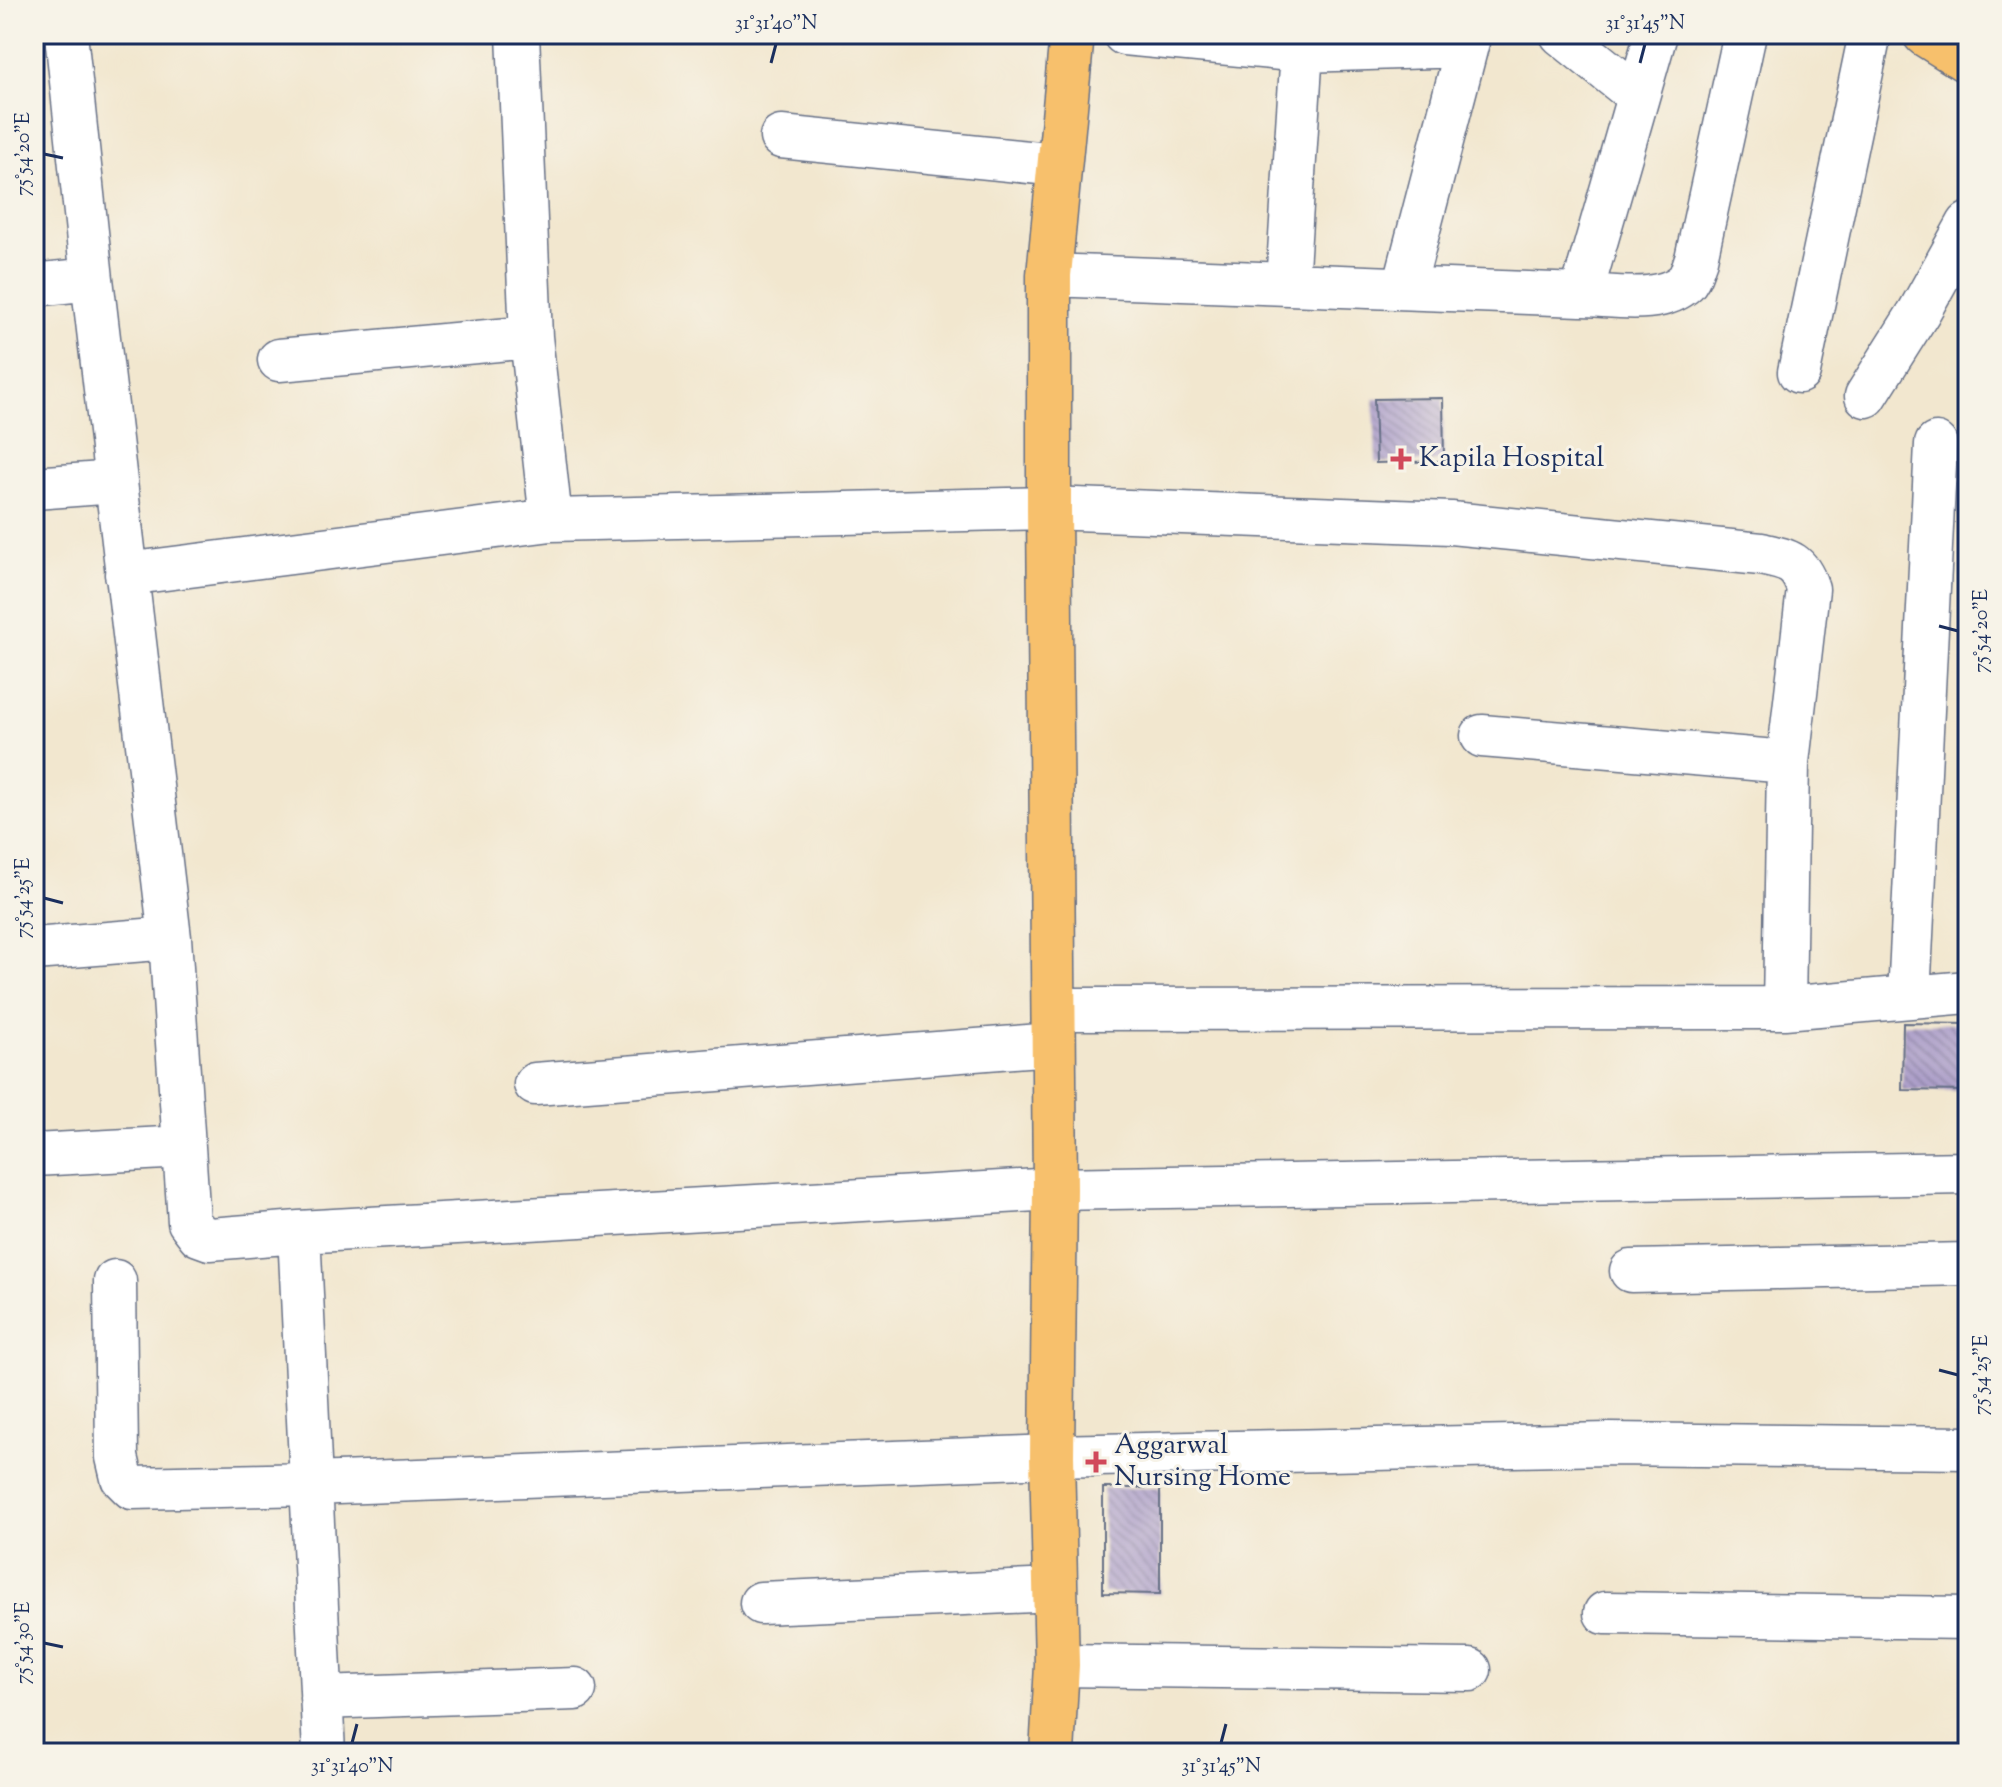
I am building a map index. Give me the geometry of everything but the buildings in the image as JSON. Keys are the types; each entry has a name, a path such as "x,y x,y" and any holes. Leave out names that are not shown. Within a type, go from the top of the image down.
{"main road":[{"path":"1052,1753 1057,1665 1052,1456 1055,1189 1049,275 1072,34"},
{"path":"1925,34 1966,56"}],"street":[{"path":"66,34 170,938 189,1222 199,1235 210,1239 1055,1189 1968,1173"},
{"path":"518,34 531,337 551,520"},
{"path":"1124,34 1302,42 1468,40 1404,287"},
{"path":"1561,34 1637,95"},
{"path":"1581,295 1656,34"},
{"path":"1049,275 1581,295 1652,296 1670,291 1687,281 1696,259 1745,34"},
{"path":"1799,372 1870,34"},
{"path":"1287,284 1302,42"},
{"path":"781,137 1059,165"},
{"path":"1866,396 1919,312 1967,227"},
{"path":"34,285 92,279"},
{"path":"279,360 531,337"},
{"path":"1909,997 1936,444"},
{"path":"34,488 116,482"},
{"path":"126,574 551,520 1049,508 1451,523 1761,554 1787,560 1803,571 1808,589 1788,762 1784,1008"},
{"path":"1482,736 1788,762"},
{"path":"34,949 170,938"},
{"path":"535,1084 1053,1027 1784,1008 1968,992"},
{"path":"34,1155 184,1147"},
{"path":"299,1232 324,1753"},
{"path":"1631,1271 1968,1264"},
{"path":"115,1281 117,1457 122,1478 132,1488 1052,1456 1609,1444 1968,1448"},
{"path":"761,1603 1055,1590"},
{"path":"1605,1613 1968,1618"},
{"path":"1057,1665 1470,1670"},
{"path":"321,1698 575,1689"}],"place":[{"name":"Kapila Hospital","path":"1401,459"},
{"name":"Aggarwal Nursing Home","path":"1096,1462"}]}
